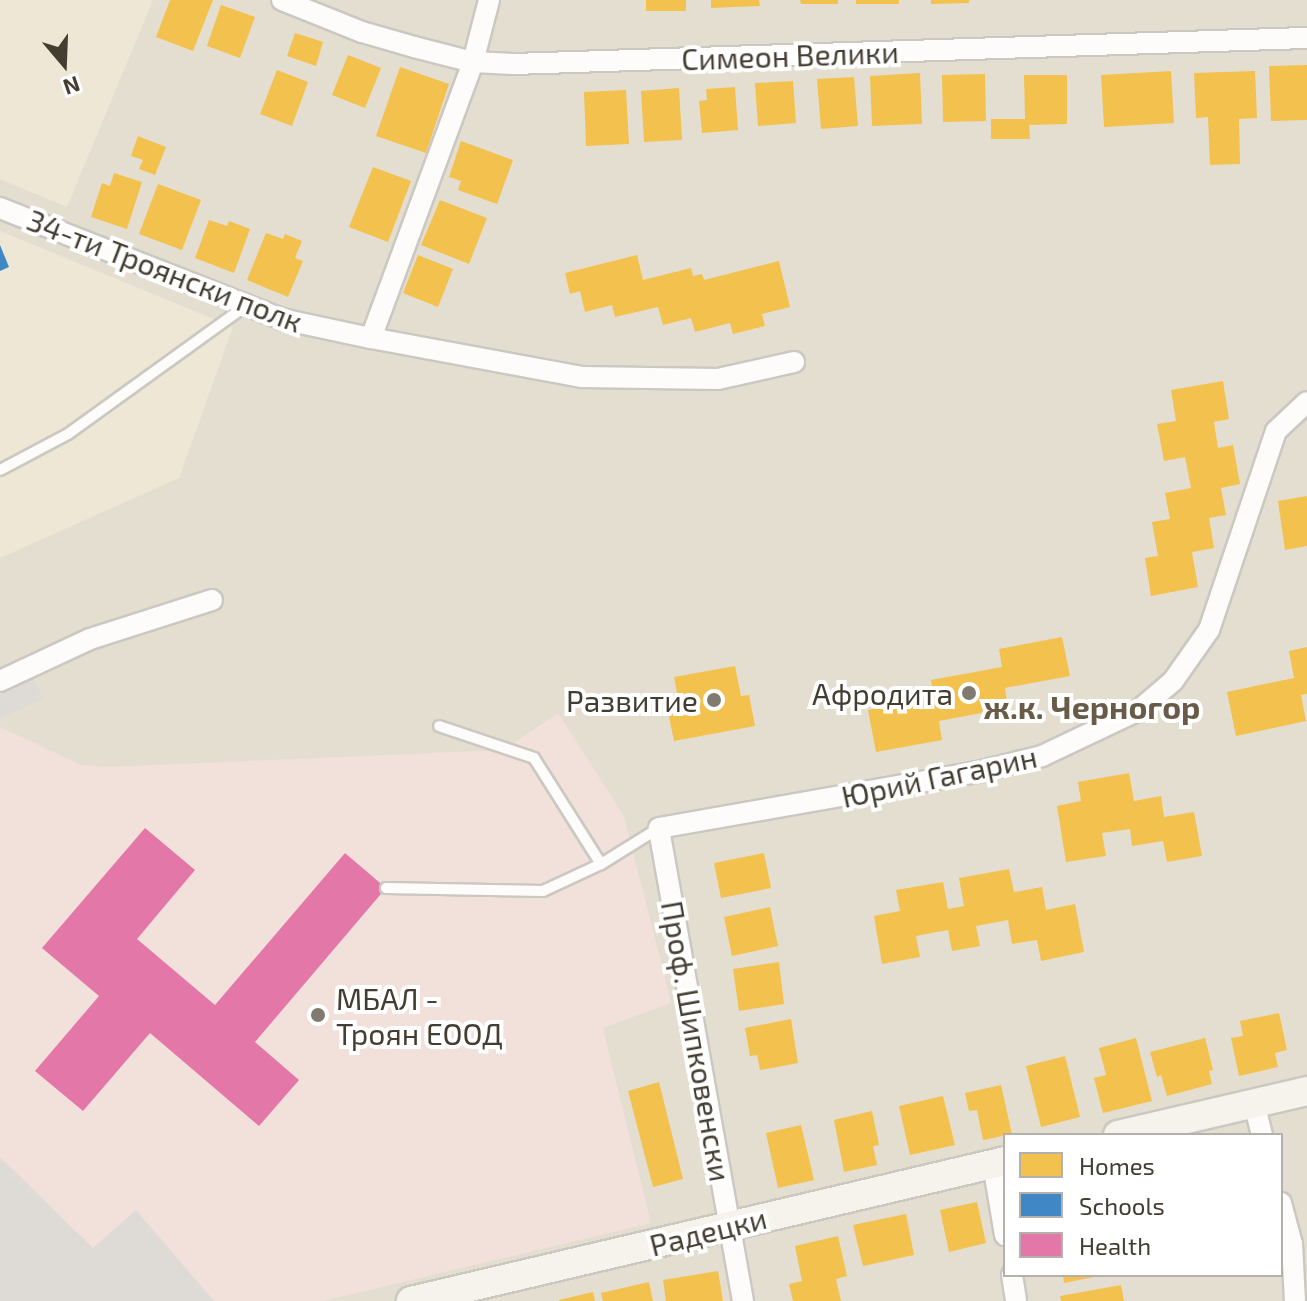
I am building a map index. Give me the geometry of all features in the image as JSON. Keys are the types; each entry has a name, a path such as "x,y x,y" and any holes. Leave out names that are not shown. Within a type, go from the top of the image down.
{"street":[{"name":"Симеон Велики","path":"282,0 362,32 473,62 513,64 1307,38"},
{"path":"371,338 473,62 489,0"},
{"name":"34-ти Троянски полк","path":"0,208 282,319 371,338 582,377 718,379 794,362"},
{"name":"Юрий Гагарин","path":"659,828 982,771 1042,756 1139,710 1173,681 1209,630 1276,431 1307,402"},
{"path":"0,681 90,639 212,600"},
{"name":"Проф. Шипковенски","path":"659,828 743,1301"},
{"path":"1126,1133 1307,1091"},
{"path":"1254,1103 1262,1133"},
{"path":"999,1163 1003,1211"},
{"name":"Радецки","path":"411,1301 999,1163"},
{"path":"1283,1210 1292,1244 1295,1301"},
{"path":"1012,1277 1016,1301"}],"lane":[{"path":"0,470 68,434 247,305"},
{"path":"439,726 534,758 601,864"},
{"path":"386,888 543,891 601,864 659,828"}],"shaded area":[{"path":"0,0 1307,0 1307,1301 0,1301"},
{"path":"0,0 153,0 67,207 0,179"},
{"path":"0,231 233,327 179,478 0,558"},
{"path":"33,679 43,698 0,719 0,695"},
{"name":"МБАЛ - Троян ЕООД","path":"558,713 624,816 671,1003 603,1028 651,1223 323,1301 0,1301 0,727 81,765 108,767 503,750"},
{"path":"0,1157 93,1248 136,1210 214,1301 0,1301"}],"building: Homes":[{"path":"170,0 213,0 193,51 156,37"},
{"path":"646,0 686,0 686,11 646,11"},
{"path":"711,0 759,0 760,6 711,8"},
{"path":"800,0 838,0 838,4 801,4"},
{"path":"856,0 899,0 899,4 856,4"},
{"path":"931,0 969,0 969,3 931,4"},
{"path":"221,5 255,17 240,58 207,46"},
{"path":"295,33 323,42 316,66 287,56"},
{"path":"348,55 381,68 365,108 332,95"},
{"path":"1307,65 1307,120 1271,121 1269,66"},
{"path":"400,67 449,84 426,153 376,136"},
{"path":"277,70 308,82 292,126 260,114"},
{"path":"1171,71 1174,123 1104,127 1101,75"},
{"path":"1255,71 1257,118 1239,119 1240,164 1210,165 1208,117 1196,118 1194,73"},
{"path":"920,73 922,124 872,126 870,76"},
{"path":"985,74 986,121 943,122 942,75"},
{"path":"1024,75 1067,75 1067,124 1029,125 1030,139 991,139 991,119 1025,119"},
{"path":"854,77 858,126 821,129 817,79"},
{"path":"793,81 796,123 758,126 755,83"},
{"path":"735,87 738,130 702,133 699,101 707,100 706,89"},
{"path":"679,88 682,140 644,142 641,91"},
{"path":"626,90 629,144 586,146 584,92"},
{"path":"138,136 166,147 155,175 139,169 143,160 131,156"},
{"path":"461,141 513,160 497,204 458,190 461,181 449,177"},
{"path":"373,167 411,181 388,242 349,227"},
{"path":"114,173 142,182 127,229 91,217 102,183 110,186"},
{"path":"158,184 201,200 182,250 139,234"},
{"path":"440,200 487,218 469,264 421,245"},
{"path":"209,220 227,226 229,221 250,229 234,273 195,258"},
{"path":"266,233 283,239 285,234 302,241 295,258 303,261 288,297 247,280"},
{"path":"418,255 453,269 438,307 403,293"},
{"path":"637,255 643,280 691,268 693,276 702,274 704,280 779,261 790,307 762,314 765,326 733,334 730,323 695,332 691,318 663,325 658,307 615,317 612,305 585,312 580,291 570,294 565,273"},
{"path":"1223,381 1229,419 1214,422 1218,448 1233,445 1240,484 1221,488 1226,515 1209,518 1214,548 1192,552 1198,587 1151,596 1145,558 1158,556 1152,522 1170,519 1165,493 1191,488 1185,457 1164,461 1157,424 1176,421 1171,390"},
{"path":"1307,496 1307,546 1285,550 1278,501"},
{"name":"Афродита","path":"1062,637 1070,676 1005,688 1008,708 939,721 942,740 876,752 868,710 934,698 931,680 1002,667 999,649"},
{"path":"1307,647 1307,694 1301,695 1306,721 1236,736 1227,692 1294,678 1289,651"},
{"name":"Развитие","path":"735,666 741,696 749,695 755,726 674,741 667,707 679,704 674,677"},
{"path":"1129,773 1134,801 1161,796 1164,817 1194,812 1202,856 1167,862 1163,841 1132,846 1130,829 1102,833 1106,856 1066,862 1057,806 1081,801 1078,782"},
{"path":"764,853 771,888 721,898 714,863"},
{"path":"1009,869 1014,892 1042,887 1046,910 1075,904 1084,952 1041,961 1037,940 1012,944 1008,920 976,926 980,946 952,951 948,930 916,936 920,957 882,964 874,916 900,911 896,890 943,882 948,909 964,906 959,878"},
{"path":"770,907 778,946 732,956 724,917"},
{"path":"779,962 784,1004 739,1011 733,969"},
{"path":"1279,1013 1287,1050 1275,1053 1278,1067 1239,1076 1231,1038 1243,1036 1240,1021"},
{"path":"791,1019 798,1063 760,1070 757,1055 750,1056 745,1028"},
{"path":"1136,1038 1152,1101 1103,1113 1094,1078 1106,1075 1099,1048"},
{"path":"1205,1038 1213,1070 1209,1071 1212,1084 1167,1096 1161,1075 1157,1077 1150,1052"},
{"path":"1065,1056 1080,1117 1041,1127 1026,1066"},
{"path":"659,1082 683,1179 653,1187 628,1091"},
{"path":"1001,1085 1012,1133 983,1140 977,1110 969,1111 965,1093"},
{"path":"943,1096 955,1145 910,1155 899,1106"},
{"path":"872,1111 879,1145 873,1146 877,1165 844,1172 834,1120"},
{"path":"801,1125 814,1180 778,1188 766,1133"},
{"path":"977,1202 986,1243 949,1252 940,1210"},
{"path":"906,1214 914,1255 863,1266 853,1225"},
{"path":"838,1236 847,1276 836,1279 841,1301 793,1301 789,1284 802,1281 795,1246"},
{"path":"718,1271 723,1301 666,1301 663,1280"},
{"path":"1063,1277 1094,1277 1064,1283"},
{"path":"649,1282 653,1301 603,1301 601,1293"},
{"path":"1121,1285 1124,1301 1061,1301 1060,1296"},
{"path":"593,1292 595,1301 559,1301 559,1300"}],"building: Schools":[{"path":"0,245 9,267 0,271"}],"building: Health":[{"path":"145,828 195,870 137,939 215,1005 345,853 386,888 255,1042 299,1080 259,1126 150,1033 83,1111 35,1071 99,996 42,948"}],"place":[{"name":"Афродита","path":"969,693"},
{"name":"Развитие","path":"714,700"},
{"name":"МБАЛ - Троян ЕООД","path":"318,1015"}],"district":[{"name":"ж.к. Черногор","path":"1092,706"}]}
